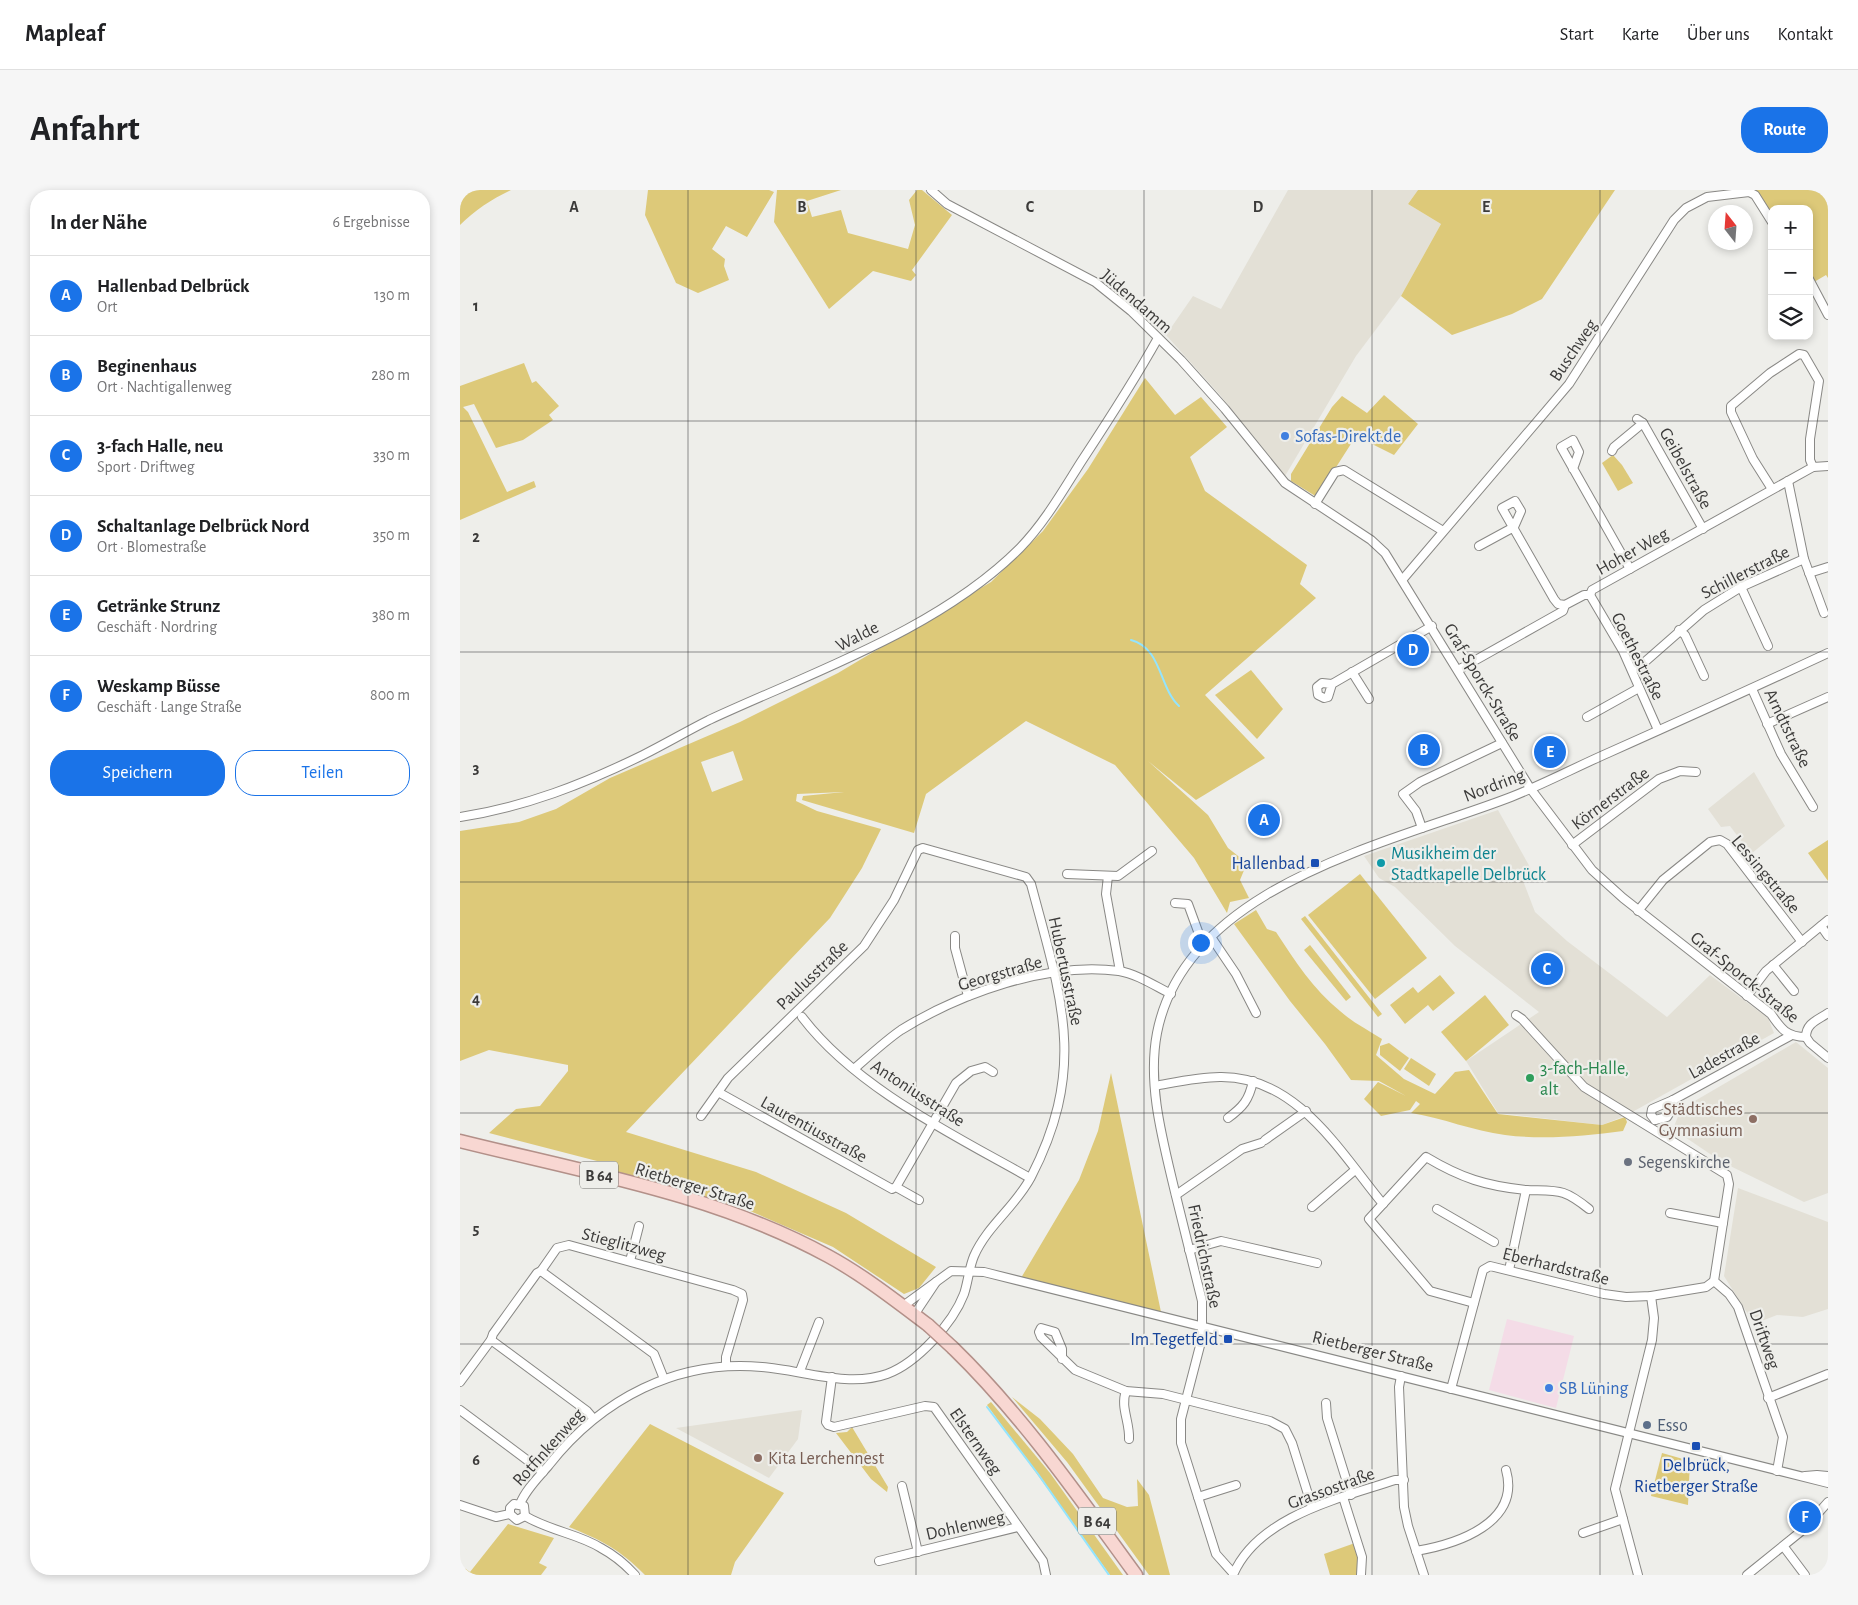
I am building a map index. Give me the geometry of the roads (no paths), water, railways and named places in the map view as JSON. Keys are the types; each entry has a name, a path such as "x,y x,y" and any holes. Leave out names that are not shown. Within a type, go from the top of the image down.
{"main road":[{"name":"Rietberger Straße","path":"460,1141 679,1195 736,1215 828,1256 928,1325 976,1371 1030,1433 1136,1575"}],"street":[{"name":"Jüdendamm","path":"930,190 947,204 1095,282 1131,311 1226,409 1285,483"},
{"name":"Buschweg","path":"1403,579 1569,384 1663,235 1686,208 1707,197 1749,192 1755,195 1768,216"},
{"path":"1813,287 1828,315"},
{"name":"Walde","path":"460,816 515,806 548,796 604,773 708,721 841,661 958,598 999,567 1040,526 1135,380 1158,338"},
{"path":"1772,490 1753,459 1731,412 1731,406 1770,372 1799,354 1804,355 1819,381 1810,440 1810,460 1813,467"},
{"name":"Geibelstraße","path":"1612,451 1640,421 1703,529"},
{"name":"Hoher Weg","path":"1458,670 1563,611 1564,605 1584,595 1590,595 1592,590 1813,467 1828,466"},
{"path":"1573,469 1630,570"},
{"path":"1315,504 1335,472 1344,470 1443,531"},
{"path":"1788,481 1804,559 1824,613"},
{"name":"Graf-Sporck-Straße","path":"1285,483 1371,540 1385,553 1403,579 1530,788 1592,870 1638,911 1771,1014 1783,1031 1790,1036 1806,1037 1828,1058"},
{"path":"1479,546 1514,527 1554,599 1558,604 1564,605"},
{"name":"Schillerstraße","path":"1632,669 1639,667 1704,610 1741,587 1804,559"},
{"path":"1809,573 1828,567"},
{"path":"1741,587 1768,646"},
{"name":"Goethestraße","path":"1590,595 1632,669 1638,688 1658,730"},
{"path":"1332,684 1432,626"},
{"path":"1679,630 1685,635 1704,676"},
{"name":"Nordring","path":"1212,937 1229,920 1314,870 1530,788 1828,653"},
{"path":"1352,672 1369,699"},
{"path":"1587,717 1638,688"},
{"name":"Arndtstraße","path":"1752,689 1781,754 1813,807"},
{"path":"1767,724 1828,697"},
{"path":"1422,828 1416,811 1403,794 1420,782 1502,742"},
{"name":"Körnerstraße","path":"1572,845 1659,779 1680,771 1696,772"},
{"name":"Lessingstraße","path":"1638,911 1663,880 1710,842 1720,840 1727,844 1802,942"},
{"name":"Paulusstraße","path":"701,1116 728,1078 864,946 894,900 918,850 923,848 929,849"},
{"name":"Hubertusstraße","path":"929,849 1026,876 1031,884 1055,973 1062,1011 1066,1051 1062,1093 1051,1136 1017,1201 984,1239 970,1270"},
{"path":"1067,874 1118,876 1152,852"},
{"path":"1108,876 1106,894 1120,971"},
{"path":"1175,904 1188,904 1203,945 1212,937 1236,974 1256,1013"},
{"path":"1747,996 1766,971 1828,920"},
{"path":"1821,926 1828,936"},
{"path":"955,936 955,948 968,996"},
{"name":"Friedrichstraße","path":"1203,945 1182,972 1171,994 1157,1032 1155,1086 1161,1133 1202,1301 1203,1326 1181,1419 1181,1443 1216,1554 1233,1574"},
{"path":"1773,965 1794,991"},
{"name":"Georgstraße","path":"854,1069 899,1032 939,1008 1001,984 1055,973 1082,970 1120,971 1171,994"},
{"path":"793,1015 802,1017 804,1012 801,1006"},
{"path":"1806,1037 1806,1031 1811,1024 1828,1013"},
{"path":"1516,1015 1522,1019 1584,1087 1653,1124 1728,1175 1729,1184 1714,1281"},
{"name":"Antoniusstraße","path":"802,1017 867,1080 933,1123 1030,1178"},
{"name":"Ladestraße","path":"1673,1100 1672,1109 1667,1117 1653,1124 1652,1109 1673,1100 1790,1036"},
{"path":"896,1187 956,1083 971,1071 986,1067 993,1072"},
{"path":"1155,1086 1190,1079 1222,1077 1253,1082 1291,1099 1306,1111 1383,1204"},
{"path":"1228,1118 1243,1107 1250,1095 1253,1082"},
{"name":"Laurentiusstraße","path":"718,1092 892,1189 896,1187 919,1200"},
{"path":"1176,1195 1242,1149 1263,1141 1306,1111"},
{"path":"1474,1303 1430,1291 1369,1219 1426,1157 1469,1180 1498,1187 1563,1192 1570,1194 1589,1209"},
{"path":"1312,1207 1355,1170"},
{"path":"1509,1270 1526,1190"},
{"name":"Eberhardstraße","path":"1437,1209 1494,1242"},
{"path":"1670,1213 1723,1223"},
{"path":"630,1261 639,1226"},
{"path":"1189,1250 1221,1241 1317,1263"},
{"name":"Stieglitzweg","path":"541,1271 557,1248 562,1245 630,1261 742,1294 743,1300 726,1357 726,1366"},
{"name":"Eberhardstraße","path":"1451,1389 1483,1270 1490,1266 1604,1294 1626,1297 1651,1296 1706,1287 1714,1281"},
{"name":"Rietberger Straße","path":"903,1306 953,1270 970,1270 1203,1326 1828,1483"},
{"name":"Rotfinkenweg","path":"520,1504 543,1472 593,1418 630,1393 664,1380 696,1370 726,1366 761,1366 850,1379 874,1377 907,1364 952,1317 964,1292 970,1270"},
{"path":"460,1382 537,1273 541,1271 654,1354 664,1380"},
{"path":"914,1315 937,1280"},
{"name":"Driftweg","path":"1714,1281 1729,1294 1738,1307 1783,1437 1777,1471"},
{"path":"1638,1575 1615,1489 1652,1340 1654,1318 1651,1296"},
{"path":"800,1372 818,1322"},
{"path":"491,1340 587,1411 593,1418"},
{"path":"1062,1359 1075,1370 1126,1391 1163,1394 1270,1421 1285,1428 1292,1443 1312,1507"},
{"path":"1768,1398 1828,1374"},
{"name":"Elsternweg","path":"832,1376 826,1422 834,1427 925,1406 934,1407 1043,1561 1046,1575"},
{"path":"1401,1376 1399,1387 1406,1516 1424,1575"},
{"path":"1126,1391 1122,1401 1130,1429 1129,1439"},
{"path":"1326,1403 1327,1418 1362,1556 1360,1575"},
{"path":"460,1410 543,1472"},
{"path":"1416,1551 1475,1534 1501,1511 1509,1481 1506,1470"},
{"name":"Rietberger Straße","path":"1803,1477 1817,1474 1828,1476"},
{"name":"Grassostraße","path":"1233,1574 1264,1537 1281,1523 1312,1507 1404,1480"},
{"path":"1198,1497 1236,1485"},
{"name":"Dohlenweg","path":"902,1486 918,1552"},
{"path":"514,1504 524,1506 525,1516 516,1520 510,1514 510,1508 514,1504"},
{"path":"460,1505 496,1517 510,1514"},
{"path":"1747,1575 1784,1546 1827,1507"},
{"path":"525,1516 542,1527 600,1547 624,1564 635,1575"},
{"path":"1583,1533 1623,1520"},
{"name":"Dohlenweg","path":"879,1561 1018,1527"},
{"path":"1784,1546 1805,1575"}],"waterway":[{"path":"1131,640 1141,644 1149,651 1155,660 1167,689 1179,706"},
{"path":"987,1407 1038,1474 1109,1575"}],"place":[{"name":"Sofas-Direkt.de","path":"1285,436"},
{"name":"Schaltanlage Delbrück Nord","path":"1413,650"},
{"name":"Beginenhaus","path":"1424,750"},
{"name":"Getränke Strunz","path":"1550,752"},
{"name":"Hallenbad Delbrück","path":"1264,820"},
{"name":"Hallenbad","path":"1315,863"},
{"name":"Musikheim der Stadtkapelle Delbrück","path":"1381,863"},
{"name":"3-fach Halle, neu","path":"1547,969"},
{"name":"3-fach-Halle, alt","path":"1530,1078"},
{"name":"Städtisches Gymnasium","path":"1753,1119"},
{"name":"Segenskirche","path":"1628,1162"},
{"name":"Im Tegetfeld","path":"1228,1339"},
{"name":"SB Lüning","path":"1549,1388"},
{"name":"Esso","path":"1647,1425"},
{"name":"Delbrück, Rietberger Straße","path":"1696,1446"},
{"name":"Kita Lerchennest","path":"758,1458"},
{"name":"Weskamp Büsse","path":"1805,1517"}]}
